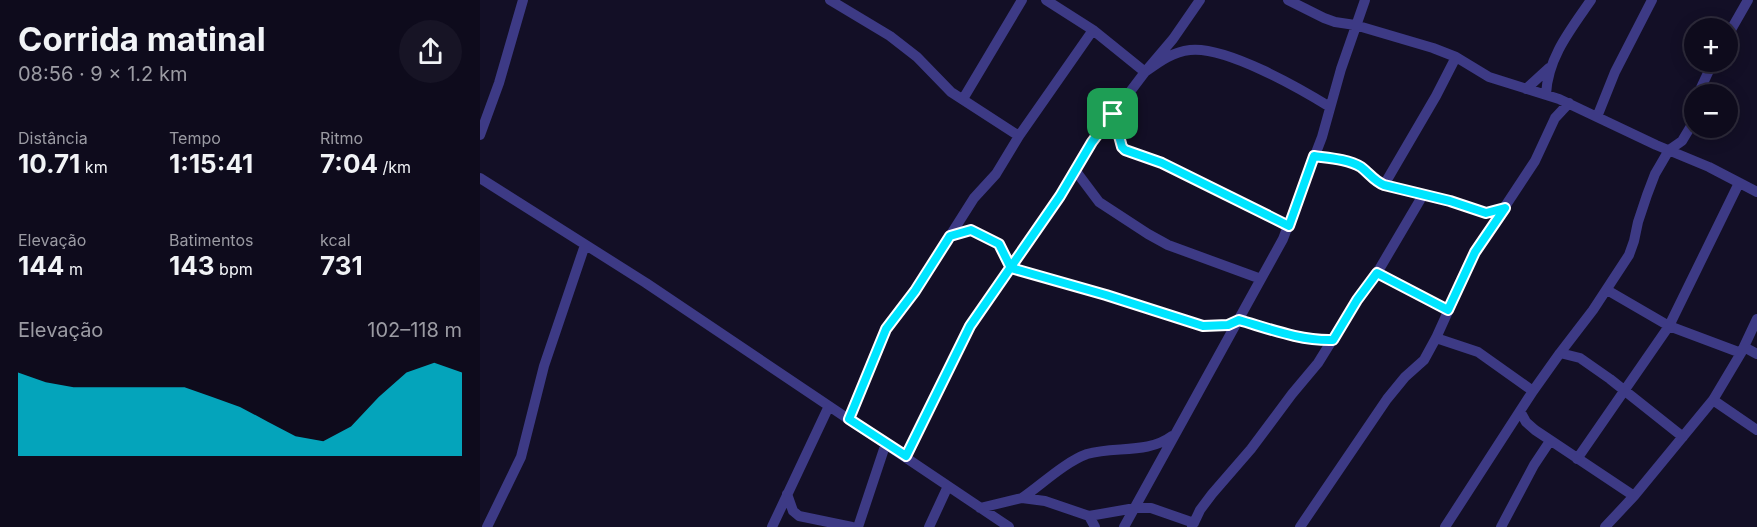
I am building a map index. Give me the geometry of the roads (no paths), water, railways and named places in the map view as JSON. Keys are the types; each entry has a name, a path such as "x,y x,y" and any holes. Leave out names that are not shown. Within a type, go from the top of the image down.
{"street":[{"path":"480,135 499,83 523,0"},
{"path":"830,0 905,48 951,92 1019,136"},
{"path":"963,99 1022,0"},
{"path":"1046,0 1094,30 1145,72"},
{"path":"906,456 970,326 1060,196 1092,142 1173,39 1200,0"},
{"path":"1287,0 1335,22 1355,25 1433,48 1456,57 1489,77 1569,103 1709,167 1757,192"},
{"path":"1124,527 1289,226 1322,137 1355,25 1365,0"},
{"path":"1546,94 1546,78 1551,65 1568,32 1591,0"},
{"path":"1597,117 1614,72 1652,0"},
{"path":"1738,18 1748,0"},
{"path":"849,419 886,329 915,291 974,198 996,174 1019,136 1094,30"},
{"path":"1145,72 1170,55 1190,50 1207,50 1233,58 1293,85 1330,107"},
{"path":"1384,185 1456,57"},
{"path":"1526,88 1551,65"},
{"path":"1300,527 1387,399 1405,377 1424,360 1475,252 1535,160 1556,118 1569,103"},
{"path":"1113,114 1122,147 1125,150 1162,163 1289,226"},
{"path":"1445,527 1533,391 1607,290 1629,255 1647,195 1668,150 1684,138"},
{"path":"1314,156 1351,163 1384,185 1450,201 1486,213 1505,208"},
{"path":"1075,170 1099,202 1148,234 1168,245 1261,279"},
{"path":"480,178 585,244 906,456 1009,527"},
{"path":"1577,459 1669,326 1739,183"},
{"path":"980,508 1022,498 1045,501 1089,516 1135,508 1155,509 1193,525 1212,494 1251,449 1318,363 1357,300 1377,273 1424,195"},
{"path":"950,236 971,230 999,244 1011,268 1203,326 1228,325 1239,320 1294,336 1313,340 1333,340"},
{"path":"487,527 521,457 544,366 585,244"},
{"path":"1377,273 1448,310"},
{"path":"1607,290 1669,326 1757,354"},
{"path":"1605,527 1634,496 1713,400 1757,319"},
{"path":"1436,338 1478,352 1533,391"},
{"path":"1560,353 1580,358 1683,437"},
{"path":"1713,400 1757,430"},
{"path":"772,527 829,406"},
{"path":"1520,411 1526,422 1550,441 1634,496"},
{"path":"1022,498 1084,455 1155,445 1175,434"},
{"path":"1501,527 1534,465 1550,441"},
{"path":"858,527 886,443"},
{"path":"928,527 948,486"},
{"path":"787,494 793,511 800,516 852,527"},
{"path":"1089,516 1095,527"}]}
